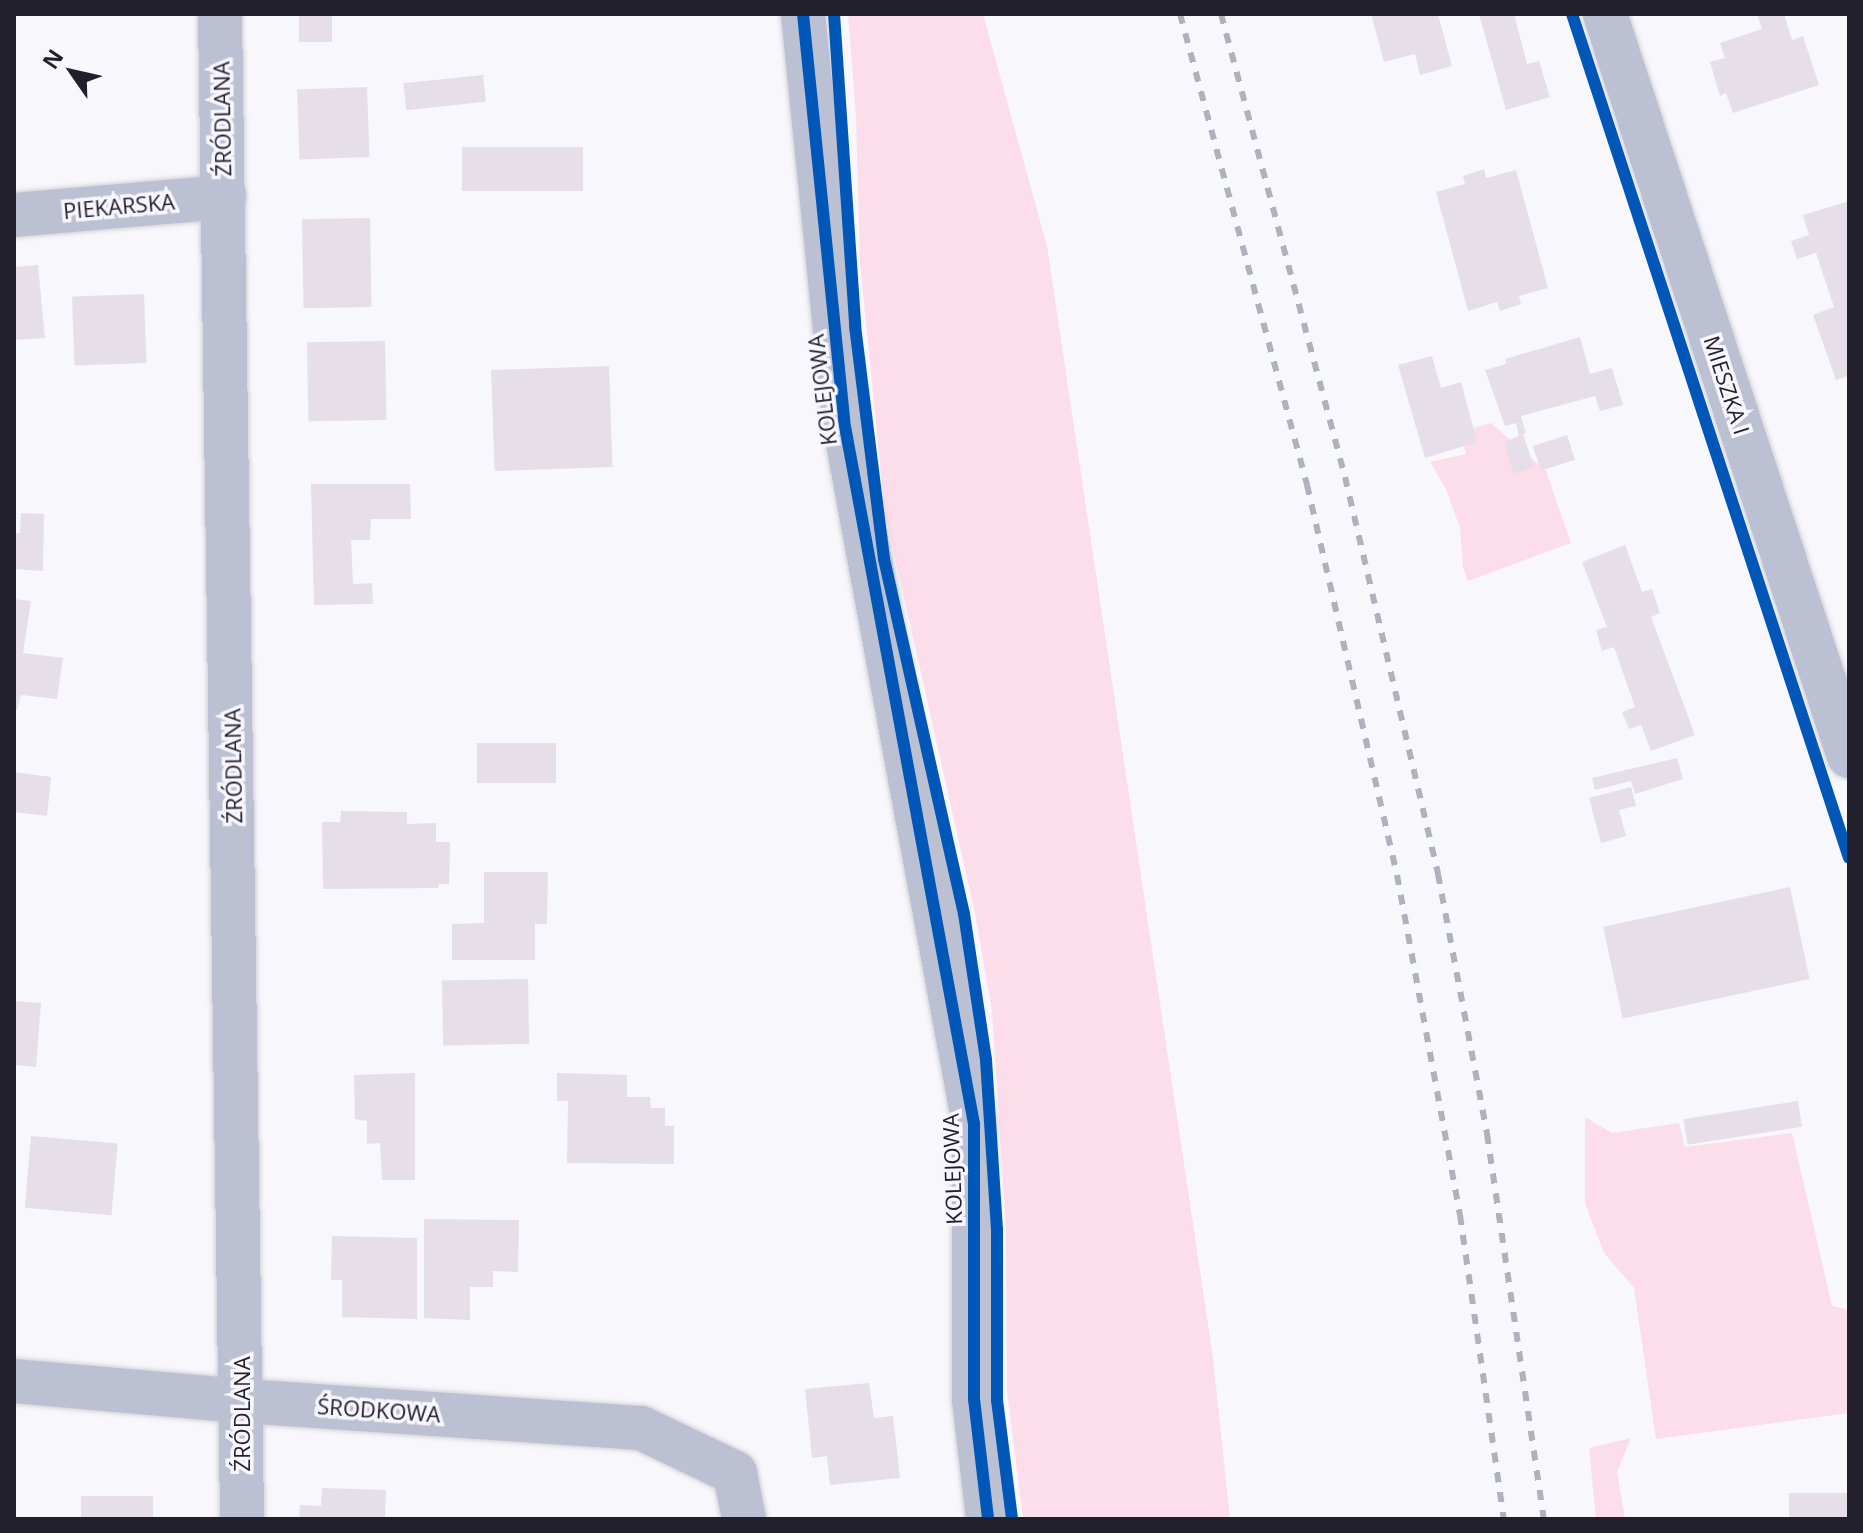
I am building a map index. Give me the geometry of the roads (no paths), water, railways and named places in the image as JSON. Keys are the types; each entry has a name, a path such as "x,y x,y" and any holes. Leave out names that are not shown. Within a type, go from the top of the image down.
{"street":[{"name":"ŹRÓDLANA","path":"220,14 243,1401 242,1519"},
{"name":"KOLEJOWA","path":"803,14 844,421 974,1124 974,1399 988,1519"},
{"name":"MIESZKA I","path":"1605,14 1849,756"},
{"name":"PIEKARSKA","path":"14,215 224,197"},
{"name":"ŚRODKOWA","path":"14,1381 243,1401 641,1428 735,1473 744,1519"}],"railway":[{"path":"1180,14 1307,485 1397,875 1460,1215 1504,1519"},
{"path":"1221,14 1345,477 1438,874 1487,1134 1544,1519"}]}
